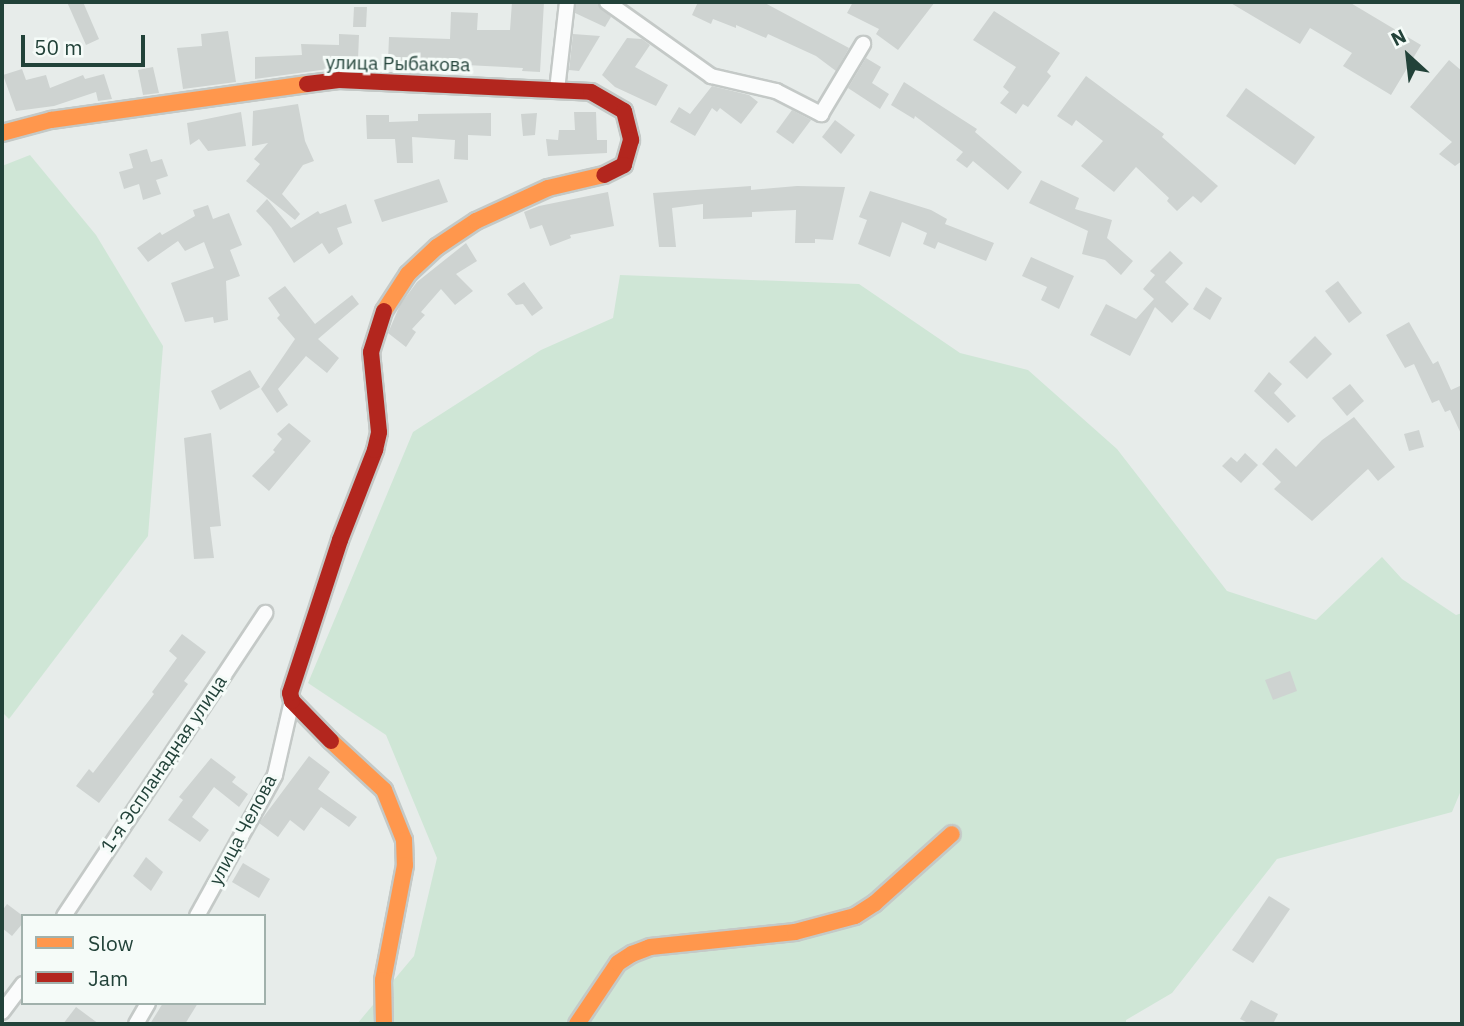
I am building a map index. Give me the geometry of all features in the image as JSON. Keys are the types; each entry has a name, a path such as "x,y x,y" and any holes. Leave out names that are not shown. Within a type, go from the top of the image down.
{"street":[{"path":"557,90 567,2"},
{"path":"607,2 711,76 776,91 821,114 863,44"},
{"name":"улица Рыбакова","path":"2,133 51,120 339,80 591,92 624,111 631,140 624,165 607,174 548,188 476,221 437,247 408,274 389,299 377,326 371,352 379,432 375,450 308,633 292,682 292,701"},
{"name":"1-я Эспланадная улица","path":"65,914 265,613"},
{"path":"292,701 384,790 404,840 405,865 383,980 384,1024"},
{"name":"улица Челова","path":"198,914 275,775 292,701"},
{"path":"577,1024 618,963 632,954 650,947 795,932 855,916 875,903 952,834"},
{"path":"2,1012 21,987"},
{"path":"136,1024 147,1005"}],"green space":[{"path":"30,155 96,235 163,346 148,536 9,719 2,712 2,166"},
{"path":"620,275 859,284 960,353 1028,370 1117,449 1227,591 1316,620 1382,557 1402,579 1456,615 1462,613 1462,788 1452,812 1277,859 1172,993 1126,1020 1126,1024 357,1024 414,956 437,858 386,735 308,683 413,432 541,350 613,318"}],"building":[{"path":"67,2 83,2 99,39 86,45"},
{"path":"512,2 544,2 540,72 522,71 523,68 388,61 389,37 450,39 451,12 478,13 477,30 510,30"},
{"path":"576,2 598,4 611,17 605,27 575,13"},
{"path":"698,2 763,2 849,48 836,71 816,56 768,34 766,38 736,25 736,28 713,19 711,24 692,15"},
{"path":"853,2 935,2 898,50 876,34 879,29 847,13"},
{"path":"1229,2 1349,2 1421,45 1391,95 1343,66 1352,53 1310,28 1300,44"},
{"path":"354,7 367,7 366,27 353,27"},
{"path":"994,11 1060,53 1047,72 1051,76 1028,107 1023,104 1016,114 1000,103 1009,92 1003,87 1016,67 973,40"},
{"path":"228,31 236,82 183,89 177,48 202,46 201,34"},
{"path":"339,34 359,35 358,60 326,59 328,69 255,79 255,57 302,55 301,44 339,45"},
{"path":"573,34 600,36 579,71 569,70"},
{"path":"627,38 642,39 650,45 635,67 668,85 656,106 615,87 602,75"},
{"path":"866,58 881,67 872,83 889,94 880,109 848,88"},
{"path":"1449,60 1462,71 1462,161 1455,166 1439,154 1452,142 1410,107"},
{"path":"153,67 159,93 143,95 138,70"},
{"path":"22,69 26,80 46,75 50,88 83,75 85,79 104,74 112,99 98,101 96,92 54,106 16,111 3,75"},
{"path":"1086,76 1164,134 1162,137 1218,186 1201,203 1193,196 1177,211 1167,201 1169,198 1136,167 1114,192 1081,166 1103,141 1076,120 1072,126 1057,116"},
{"path":"904,82 977,129 975,132 1022,172 1008,190 973,161 967,168 956,160 963,152 915,116 914,119 891,105"},
{"path":"712,86 749,95 758,102 741,124 720,108 717,112 712,108 695,136 670,122 679,107 690,114"},
{"path":"1246,88 1315,137 1295,165 1226,116"},
{"path":"298,104 305,141 314,161 303,165 282,194 300,214 295,220 246,181 260,164 254,159 268,143 252,146 253,111"},
{"path":"792,110 811,120 793,144 776,132"},
{"path":"241,112 246,146 208,151 199,139 190,145 187,123"},
{"path":"574,112 596,112 597,140 607,140 607,153 548,156 546,139 558,140 559,130 575,130"},
{"path":"491,113 491,136 468,135 468,160 454,159 455,140 412,137 413,163 397,163 395,139 367,139 366,115 389,115 389,122 418,121 418,114"},
{"path":"537,113 535,135 523,136 521,114"},
{"path":"835,120 855,135 841,154 822,137"},
{"path":"147,149 151,162 162,159 168,176 156,180 161,194 143,200 139,184 124,189 119,172 133,168 129,154"},
{"path":"439,179 448,202 382,222 374,200"},
{"path":"1041,180 1079,198 1075,209 1112,220 1107,238 1133,261 1121,275 1105,260 1082,254 1088,231 1029,203"},
{"path":"751,186 751,190 797,186 845,187 833,240 815,239 815,243 795,243 796,210 752,212 752,217 703,219 703,204 672,208 676,247 659,247 653,193"},
{"path":"870,191 931,210 947,219 945,224 994,243 986,261 938,242 935,249 923,244 927,233 902,222 890,257 858,244 867,220 859,217"},
{"path":"608,192 614,226 570,235 571,238 550,246 542,225 530,229 524,212 539,206"},
{"path":"267,199 291,228 318,211 320,214 346,204 352,223 337,228 343,244 329,254 322,243 294,263 271,227 256,211"},
{"path":"208,205 213,219 229,213 242,245 230,250 240,276 226,281 228,320 214,323 213,317 185,322 171,283 214,268 204,242 185,251 178,241 148,262 137,248 160,232 162,235 195,216 193,210"},
{"path":"466,243 477,261 456,274 473,291 455,305 441,289 421,312 425,315 412,329 416,332 406,347 388,333 400,305 417,282"},
{"path":"1170,251 1183,263 1165,282 1189,304 1172,323 1155,307 1130,356 1090,335 1106,304 1136,319 1154,299 1143,289 1155,275 1150,271"},
{"path":"1031,257 1074,276 1059,309 1041,300 1047,287 1022,276"},
{"path":"1338,281 1362,313 1349,323 1325,291"},
{"path":"524,282 543,308 532,316 523,304 516,305 507,294"},
{"path":"285,286 315,324 352,295 359,304 318,339 339,358 327,373 306,356 278,389 288,405 277,413 261,389 295,339 277,318 280,315 268,298"},
{"path":"1206,287 1222,298 1210,320 1193,309"},
{"path":"1409,322 1433,364 1438,361 1451,390 1462,385 1462,436 1450,410 1445,412 1439,400 1432,403 1414,364 1405,368 1386,335"},
{"path":"1315,336 1332,354 1307,379 1289,362"},
{"path":"250,370 260,387 220,410 211,391"},
{"path":"1269,372 1282,384 1274,393 1296,416 1288,423 1254,391"},
{"path":"1350,384 1364,401 1347,416 1332,398"},
{"path":"1354,417 1395,467 1378,481 1368,469 1312,521 1274,489 1281,482 1262,464 1276,448 1296,467 1322,440"},
{"path":"289,423 311,441 269,491 252,476 275,452 273,450 282,439 277,434"},
{"path":"1419,430 1424,447 1409,451 1404,434"},
{"path":"211,433 221,526 210,527 214,558 194,559 184,438"},
{"path":"1245,453 1258,465 1241,483 1222,466 1231,457 1237,462"},
{"path":"182,634 206,652 184,681 188,684 99,803 76,786 89,769 93,773 154,694 152,692 177,658 169,651"},
{"path":"1290,671 1297,691 1273,700 1265,680"},
{"path":"309,756 330,772 318,789 357,817 349,827 321,807 304,831 290,820 278,837 259,823"},
{"path":"211,758 236,777 232,782 248,794 239,807 214,787 192,817 209,830 200,842 168,820 183,800 179,797"},
{"path":"146,857 163,872 151,891 133,876"},
{"path":"243,863 270,879 259,898 232,882"},
{"path":"1269,896 1290,909 1253,963 1232,950"},
{"path":"7,904 21,914 21,925 12,936 2,928 2,911"},
{"path":"1251,1000 1278,1014 1273,1024 1250,1024 1240,1019"},
{"path":"162,1005 197,1005 185,1024 150,1024"},
{"path":"76,1007 99,1024 63,1024"}],"traffic: slow":[{"path":"2,133 51,120 307,84"},
{"path":"384,311 408,274 437,247 476,221 548,188 604,175"},
{"path":"331,741 384,790 404,840 405,865 383,980 384,1024"},
{"path":"577,1024 618,963 632,954 650,947 795,932 855,916 875,903 952,834"}],"traffic: jam":[{"path":"307,84 339,80 591,92 624,111 631,140 624,165 604,175"},
{"path":"331,741 292,701 290,693 340,540 375,450 379,432 371,352 384,311"}]}
